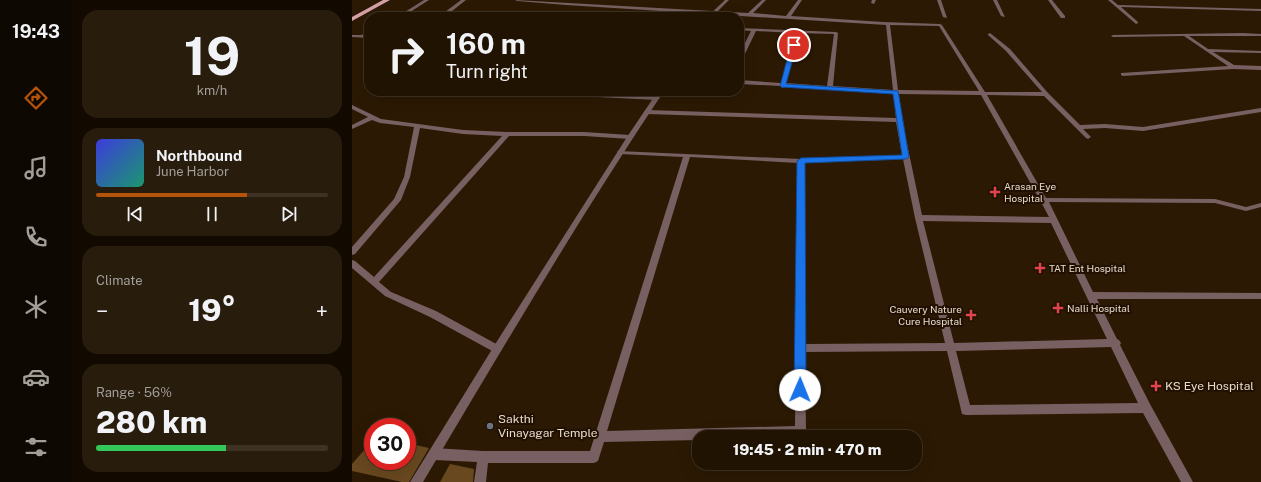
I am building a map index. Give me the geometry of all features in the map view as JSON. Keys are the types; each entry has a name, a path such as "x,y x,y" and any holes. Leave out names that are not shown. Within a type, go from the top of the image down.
{"main road":[{"path":"365,12 387,0"},
{"path":"352,19 364,12"}],"street":[{"path":"407,12 427,0"},
{"path":"447,12 464,0"},
{"path":"517,0 577,6 713,12 727,0"},
{"path":"749,15 764,0"},
{"path":"787,18 800,0"},
{"path":"939,0 945,17"},
{"path":"995,0 1004,16"},
{"path":"1050,0 1063,17"},
{"path":"1110,0 1136,23"},
{"path":"1117,6 1261,10"},
{"path":"744,15 888,24 940,25 983,93 1044,200 1090,295 1116,343 1146,408 1187,482"},
{"path":"888,24 899,120 906,157 919,218 966,410 1146,408"},
{"path":"744,29 836,32 830,88"},
{"path":"744,50 754,30"},
{"path":"783,86 798,31"},
{"path":"990,34 1008,50 1046,94 1088,137"},
{"path":"1114,36 1186,36 1209,34 1261,35"},
{"path":"352,36 362,36"},
{"path":"1186,36 1232,67"},
{"path":"1208,50 1261,52"},
{"path":"1123,74 1232,67 1261,68"},
{"path":"744,82 896,92 1046,94"},
{"path":"416,482 496,349 620,152 658,96"},
{"path":"352,107 380,121 463,132 506,134 584,134 630,137"},
{"path":"1079,127 1106,126 1143,129 1261,110"},
{"path":"647,112 899,120"},
{"path":"352,127 373,117"},
{"path":"352,252 398,200 407,177 417,126"},
{"path":"374,282 506,134"},
{"path":"620,152 801,161 906,157"},
{"path":"434,454 483,457 594,457 687,156"},
{"path":"600,437 800,431 801,161"},
{"path":"1044,200 1215,201 1246,209 1261,205"},
{"path":"919,218 1054,220"},
{"path":"352,264 388,294 433,314 496,349"},
{"path":"1090,295 1261,296"},
{"path":"801,348 950,347 1116,343"},
{"path":"480,482 483,457"}],"building":[{"path":"416,445 429,448 409,482 402,482 352,471 352,464 364,450 364,470 416,470"},
{"path":"450,464 474,469 473,482 440,482"}],"place":[{"name":"Arasan Eye Hospital","path":"995,192"},
{"name":"TAT Ent Hospital","path":"1040,268"},
{"name":"Nalli Hospital","path":"1058,308"},
{"name":"Cauvery Nature Cure Hospital","path":"971,315"},
{"name":"KS Eye Hospital","path":"1156,386"},
{"name":"Sakthi Vinayagar Temple","path":"490,426"}],"route":[{"path":"794,45 783,86 896,92 899,120 906,157 801,161 800,390"}]}
